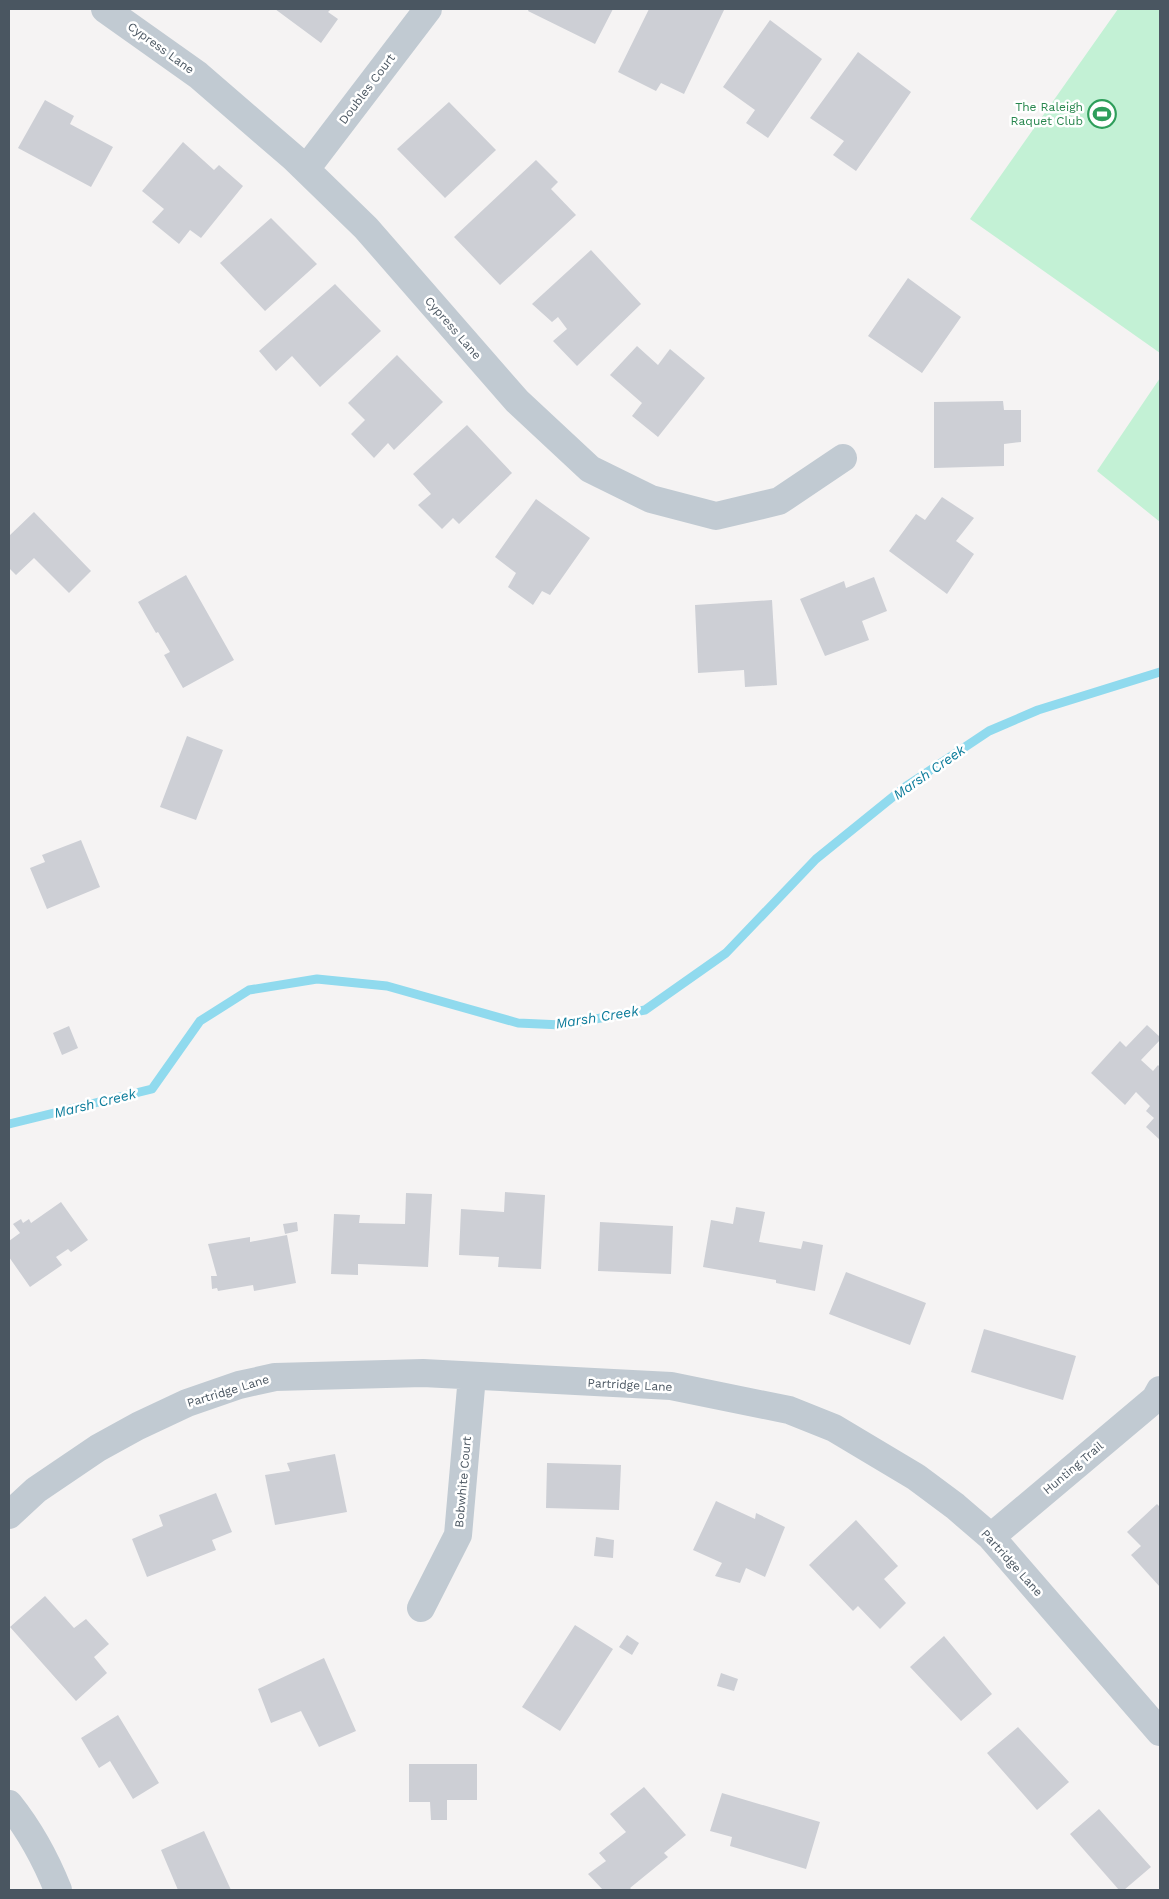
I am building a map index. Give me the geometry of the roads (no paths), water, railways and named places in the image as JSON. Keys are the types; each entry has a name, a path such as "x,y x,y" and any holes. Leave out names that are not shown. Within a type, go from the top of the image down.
{"street":[{"name":"Cypress Lane","path":"106,9 198,75 306,169 366,228 517,401 590,469 651,499 716,516 779,501 843,458"},
{"name":"Doubles Court","path":"306,169 428,9"},
{"name":"Partridge Lane","path":"9,1515 36,1490 98,1448 187,1403 239,1385 275,1377 423,1374 671,1386 789,1410 834,1428 916,1476 956,1506 991,1537 1160,1732"},
{"name":"Bobwhite Court","path":"421,1608 458,1535 472,1376"},
{"name":"Hunting Trail","path":"991,1537 1158,1394"},
{"path":"9,1804 20,1818 58,1890"}],"waterway":[{"name":"Marsh Creek","path":"9,1124 152,1089 200,1021 249,990 317,979 387,986 518,1023 562,1025 645,1010 726,953 816,859 905,787 989,731 1038,710 1160,672"}],"place":[{"name":"The Raleigh Raquet Club","path":"1102,114"}]}
